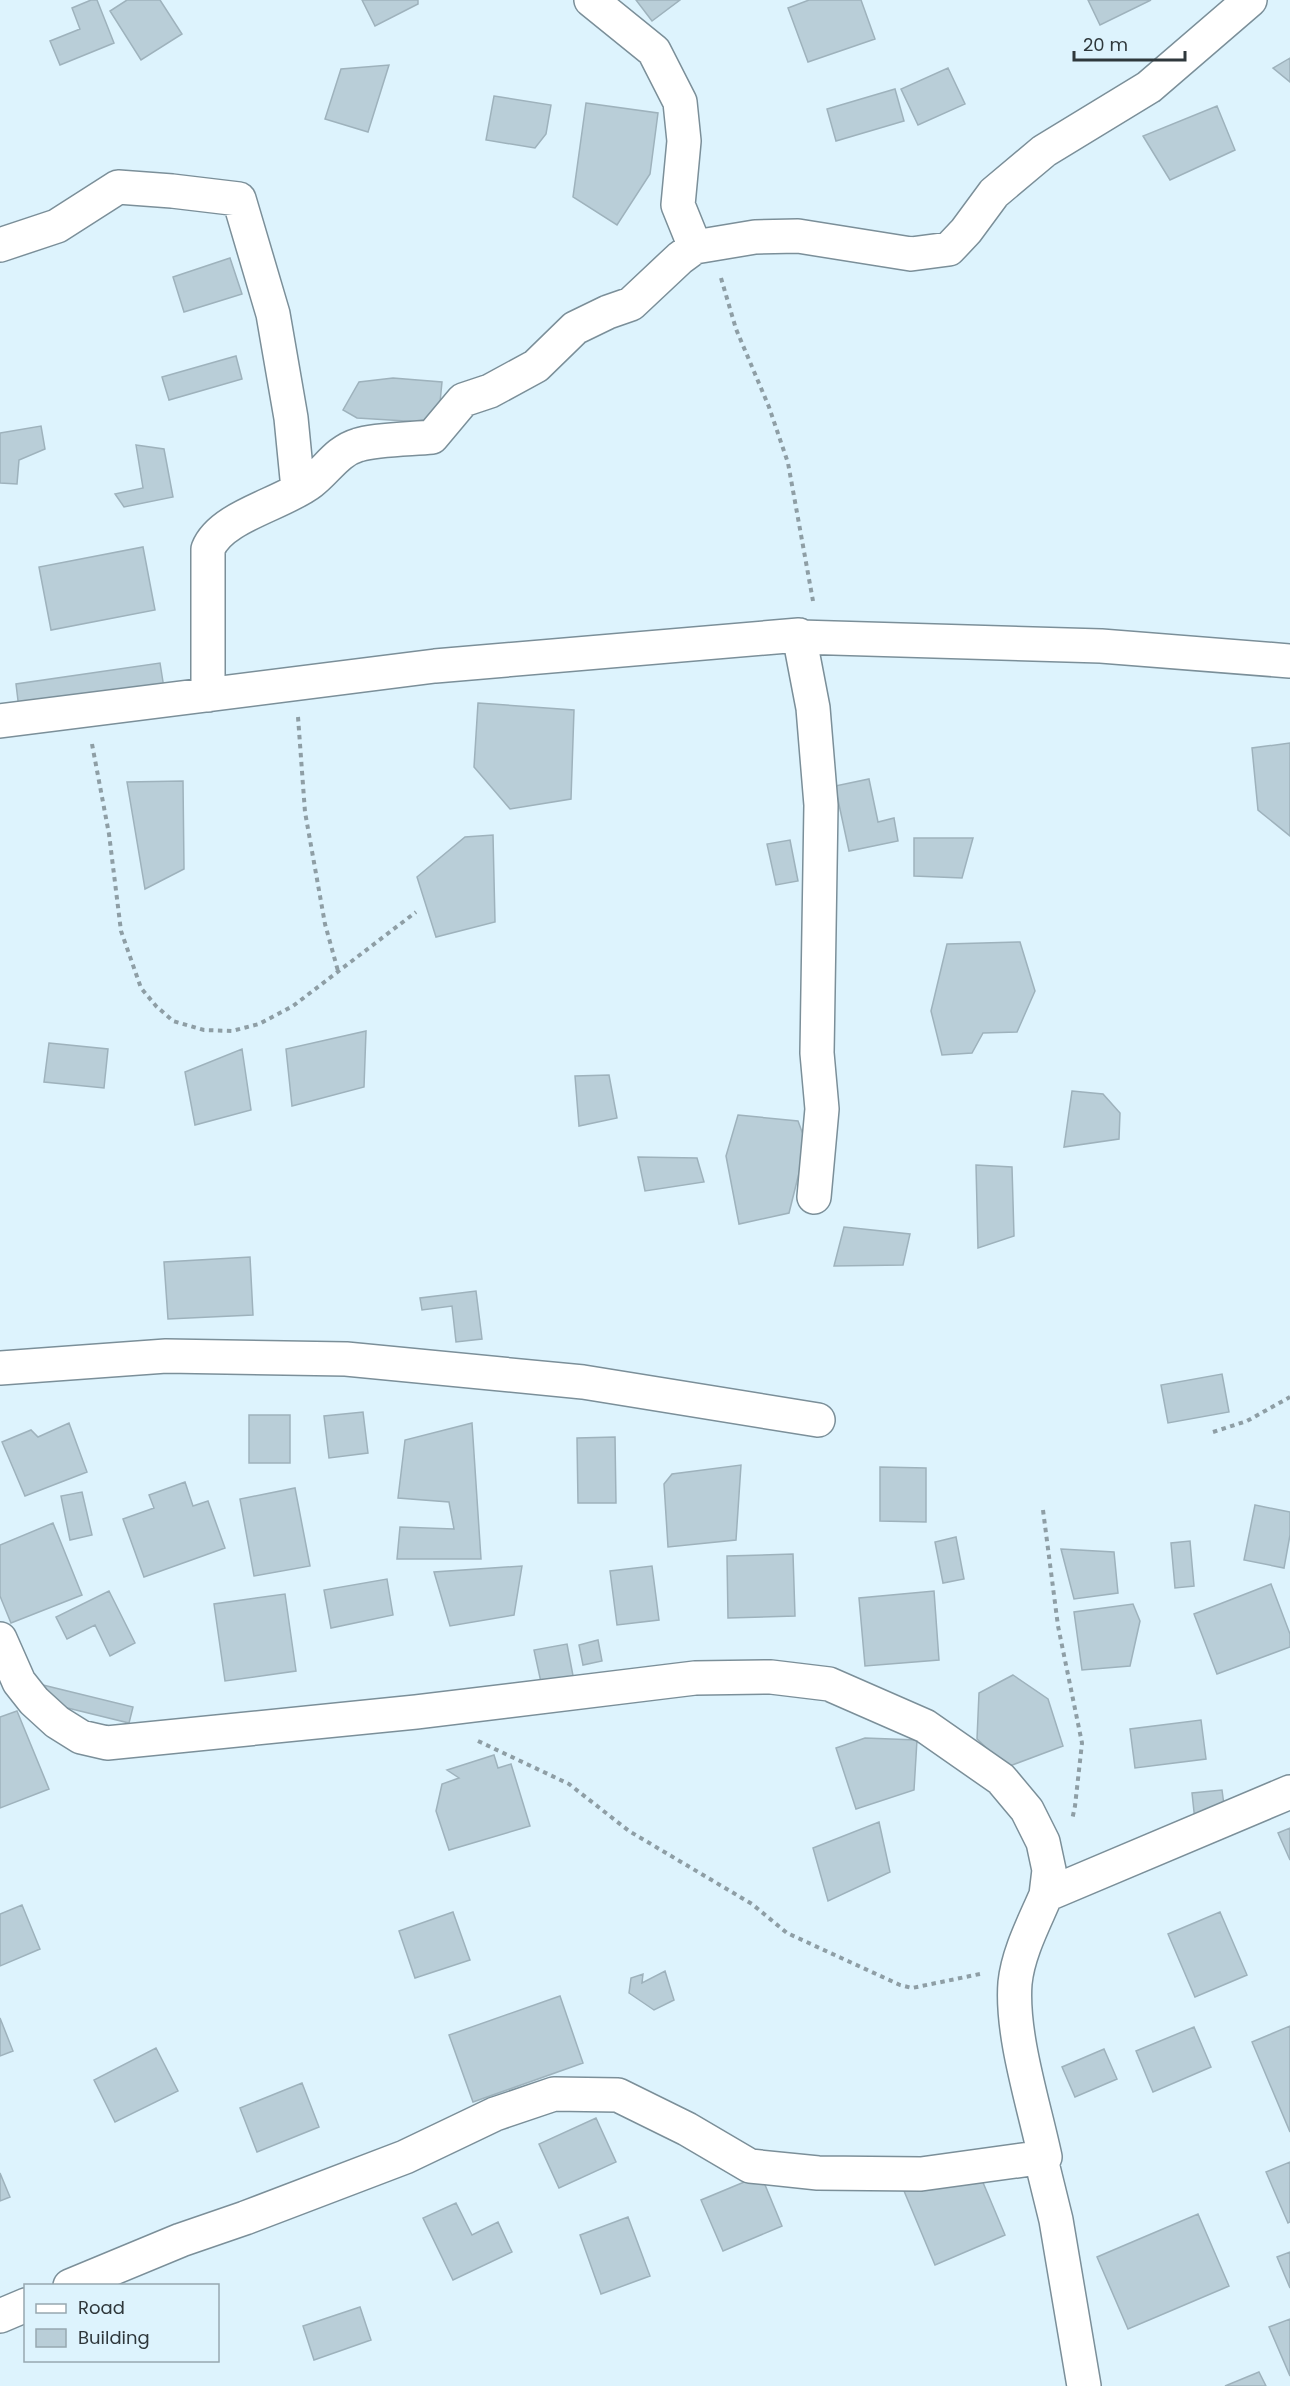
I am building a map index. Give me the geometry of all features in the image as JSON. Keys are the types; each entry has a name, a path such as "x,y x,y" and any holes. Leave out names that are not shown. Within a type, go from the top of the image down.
{"street":[{"path":"591,0 654,51 680,102 684,141 678,205 706,245"},
{"path":"208,695 206,572 208,549 212,538 236,521 267,507 311,482 333,459 357,445 432,436 463,400 490,391 536,366 575,328 608,312 632,304 680,258 706,245 755,237 798,236 911,254 949,249 966,231 994,193 1044,151 1149,87 1250,0"},
{"path":"0,245 57,226 118,187 239,199 273,314 291,418 298,489"},
{"path":"808,636 821,805 817,1053 822,1109 814,1197"},
{"path":"0,722 435,666 808,636 1101,646 1290,661"},
{"path":"0,1368 166,1356 346,1359 583,1382 818,1420"},
{"path":"0,1639 19,1682 34,1701 57,1722 81,1737 107,1743 416,1712 695,1678 771,1677 829,1684 925,1726 1001,1779 1027,1810 1045,1848 1047,1882 1024,1946 1015,1982 1019,2039 1045,2157"},
{"path":"1047,1882 1290,1792"},
{"path":"75,2284 181,2240 405,2157 495,2114 554,2094 618,2096 687,2129 750,2166 818,2174 921,2174 1045,2157"},
{"path":"1045,2157 1041,2159 1056,2220 1084,2386"},
{"path":"0,2316 24,2306"}],"path":[{"path":"706,245 721,281 736,329 769,406 788,463 809,574 808,636"},
{"path":"295,684 305,812 325,924 338,971"},
{"path":"86,710 108,834 121,931 141,988 173,1021 204,1030 232,1031 260,1024 292,1006 416,912"},
{"path":"1213,1432 1247,1421 1290,1397"},
{"path":"1043,1510 1058,1626 1082,1743 1075,1806 1067,1839 1064,1850 1047,1882"},
{"path":"469,1736 569,1784 629,1831 752,1904 787,1933 900,1985 912,1988 984,1973 1015,1982"}],"building":[{"path":"91,0 97,0 114,43 60,65 50,41 80,29 72,8"},
{"path":"127,0 160,0 182,34 141,60 110,11"},
{"path":"362,0 418,0 418,4 375,26"},
{"path":"636,0 680,0 652,21"},
{"path":"809,0 861,0 875,39 808,62 788,8"},
{"path":"1088,0 1151,0 1100,25"},
{"path":"1290,58 1290,82 1273,68"},
{"path":"389,65 368,132 325,119 341,69"},
{"path":"948,68 965,104 918,125 901,89"},
{"path":"895,89 904,121 836,141 827,109"},
{"path":"494,96 551,105 546,134 535,148 486,140"},
{"path":"586,103 658,113 650,174 617,225 573,197"},
{"path":"1217,106 1235,150 1170,180 1143,136"},
{"path":"230,258 242,294 184,312 173,277"},
{"path":"236,356 242,379 169,400 162,377"},
{"path":"393,378 442,382 438,423 357,418 343,410 359,382"},
{"path":"41,426 45,449 19,460 17,484 0,483 0,433"},
{"path":"136,445 164,449 173,497 124,507 115,494 143,488"},
{"path":"143,547 155,610 51,630 39,567"},
{"path":"160,663 164,688 19,709 16,684"},
{"path":"478,703 574,710 571,799 510,809 474,767"},
{"path":"1290,743 1290,836 1258,810 1252,748"},
{"path":"869,779 878,822 894,818 898,841 849,851 835,786"},
{"path":"183,781 184,869 145,889 127,782"},
{"path":"493,835 495,922 436,937 417,877 465,837"},
{"path":"914,838 973,838 962,878 914,876"},
{"path":"790,840 798,881 776,885 767,844"},
{"path":"1020,942 1035,991 1017,1032 983,1033 972,1053 942,1055 931,1011 947,944"},
{"path":"366,1031 364,1087 292,1106 286,1049"},
{"path":"49,1043 108,1049 104,1088 44,1082"},
{"path":"242,1049 251,1110 195,1125 185,1072"},
{"path":"609,1075 617,1118 579,1126 575,1076"},
{"path":"1072,1091 1103,1094 1120,1113 1119,1139 1064,1147"},
{"path":"738,1115 798,1121 804,1137 801,1165 789,1213 739,1224 726,1156"},
{"path":"638,1157 697,1158 704,1182 645,1191"},
{"path":"976,1165 1012,1167 1014,1236 978,1248"},
{"path":"844,1227 910,1234 903,1265 834,1266"},
{"path":"250,1257 253,1315 168,1319 164,1262"},
{"path":"476,1291 482,1339 456,1342 452,1306 422,1310 420,1298"},
{"path":"1222,1374 1229,1412 1168,1423 1161,1385"},
{"path":"363,1412 368,1453 329,1458 324,1416"},
{"path":"249,1415 290,1415 290,1463 249,1463"},
{"path":"69,1423 87,1472 25,1496 2,1442 31,1430 38,1437"},
{"path":"472,1423 481,1559 397,1559 400,1527 454,1529 449,1502 398,1498 405,1440"},
{"path":"615,1437 616,1503 578,1503 577,1438"},
{"path":"741,1465 736,1540 668,1547 664,1484 672,1474"},
{"path":"880,1467 926,1468 926,1522 880,1521"},
{"path":"185,1482 193,1506 208,1501 225,1548 144,1577 123,1519 154,1508 149,1495"},
{"path":"295,1488 310,1566 254,1576 240,1499"},
{"path":"82,1492 92,1535 70,1540 61,1496"},
{"path":"1255,1505 1290,1512 1290,1535 1284,1568 1244,1560"},
{"path":"53,1523 82,1595 11,1623 0,1596 0,1545"},
{"path":"956,1537 964,1579 943,1583 935,1542"},
{"path":"1190,1541 1194,1586 1175,1588 1171,1543"},
{"path":"1061,1549 1114,1552 1118,1593 1074,1599"},
{"path":"793,1554 795,1616 728,1618 727,1556"},
{"path":"522,1566 514,1615 450,1626 434,1572"},
{"path":"652,1566 659,1620 617,1625 610,1571"},
{"path":"387,1579 393,1615 331,1628 324,1590"},
{"path":"1271,1584 1290,1634 1290,1647 1217,1674 1194,1614"},
{"path":"109,1591 135,1643 110,1656 95,1625 67,1639 56,1617"},
{"path":"934,1591 939,1660 865,1666 859,1598"},
{"path":"285,1594 296,1671 225,1681 214,1604"},
{"path":"1133,1604 1140,1621 1130,1666 1082,1670 1074,1612"},
{"path":"598,1640 602,1661 583,1665 579,1645"},
{"path":"567,1644 574,1681 542,1687 534,1650"},
{"path":"1013,1675 1048,1699 1063,1746 1007,1767 977,1739 979,1693"},
{"path":"43,1685 133,1707 129,1723 39,1701"},
{"path":"17,1711 49,1789 0,1808 0,1717"},
{"path":"1201,1720 1206,1759 1135,1768 1130,1729"},
{"path":"865,1738 917,1740 914,1790 856,1809 836,1748"},
{"path":"494,1755 498,1768 511,1764 530,1826 449,1850 436,1811 442,1784 459,1778 447,1770"},
{"path":"1222,1790 1224,1805 1195,1821 1192,1793"},
{"path":"879,1822 890,1872 828,1901 813,1848"},
{"path":"1290,1828 1290,1860 1278,1833"},
{"path":"22,1905 40,1949 0,1966 0,1914"},
{"path":"453,1912 470,1960 415,1978 399,1931"},
{"path":"1220,1912 1247,1975 1195,1997 1168,1934"},
{"path":"665,1971 674,2000 654,2010 629,1993 631,1978 643,1974 642,1983"},
{"path":"560,1996 583,2063 473,2102 449,2035"},
{"path":"0,2018 13,2051 0,2056"},
{"path":"1290,2026 1290,2132 1252,2042"},
{"path":"1194,2027 1211,2067 1153,2092 1136,2051"},
{"path":"156,2048 178,2091 115,2122 94,2080"},
{"path":"1104,2049 1117,2079 1075,2097 1062,2067"},
{"path":"302,2083 319,2127 257,2152 240,2108"},
{"path":"596,2118 616,2162 559,2188 539,2144"},
{"path":"974,2161 1005,2235 935,2265 904,2191"},
{"path":"1290,2162 1290,2222 1288,2223 1266,2172"},
{"path":"0,2173 10,2197 0,2201"},
{"path":"761,2175 782,2226 723,2251 701,2200"},
{"path":"456,2203 472,2235 498,2222 512,2252 453,2280 423,2218"},
{"path":"1198,2214 1229,2286 1128,2329 1097,2257"},
{"path":"628,2217 650,2276 601,2294 580,2235"},
{"path":"1290,2252 1290,2288 1277,2257"},
{"path":"360,2307 371,2340 314,2360 303,2326"},
{"path":"1290,2319 1290,2376 1269,2327"},
{"path":"1259,2372 1266,2386 1225,2386"}]}
